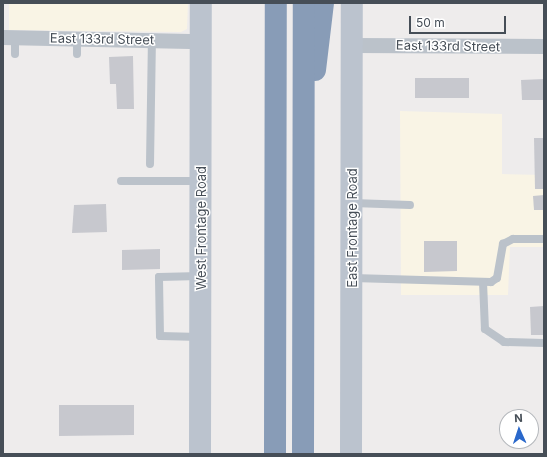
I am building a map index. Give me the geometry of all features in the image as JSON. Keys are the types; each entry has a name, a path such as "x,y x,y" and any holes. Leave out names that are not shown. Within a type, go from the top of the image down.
{"highway":[{"path":"268,3 276,68"},
{"path":"275,454 276,3"},
{"path":"302,454 304,3"},
{"path":"303,109 316,64 323,3"}],"street":[{"name":"West Frontage Road","path":"200,454 201,3"},
{"name":"East Frontage Road","path":"351,454 352,3"},
{"name":"East 133rd Street","path":"9,37 201,41"},
{"name":"East 133rd Street","path":"353,45 544,46"}],"lane":[{"path":"9,37 15,54"},
{"path":"77,38 77,54"},
{"path":"150,164 152,40"},
{"path":"122,181 201,181"},
{"path":"352,203 410,205"},
{"path":"352,278 483,282 497,278 503,244 513,239 544,239"},
{"path":"200,337 160,336 159,277 201,276"},
{"path":"483,282 485,329 504,342 544,343"}],"shaded area":[{"path":"9,3 188,3 187,29 181,32 9,30"},
{"path":"400,111 502,114 502,174 544,175 544,247 510,247 508,295 401,295"}],"building":[{"path":"133,56 134,109 117,109 116,84 110,84 109,57"},
{"path":"415,78 469,78 469,98 415,98"},
{"path":"544,79 544,100 522,100 521,80"},
{"path":"534,138 544,138 544,189 535,189"},
{"path":"544,195 544,210 534,210 533,196"},
{"path":"106,204 107,232 72,233 74,205"},
{"path":"424,241 457,241 457,271 424,272"},
{"path":"160,249 160,269 122,270 122,250"},
{"path":"544,306 544,335 531,335 530,307"},
{"path":"59,405 134,405 134,435 59,436"}]}
